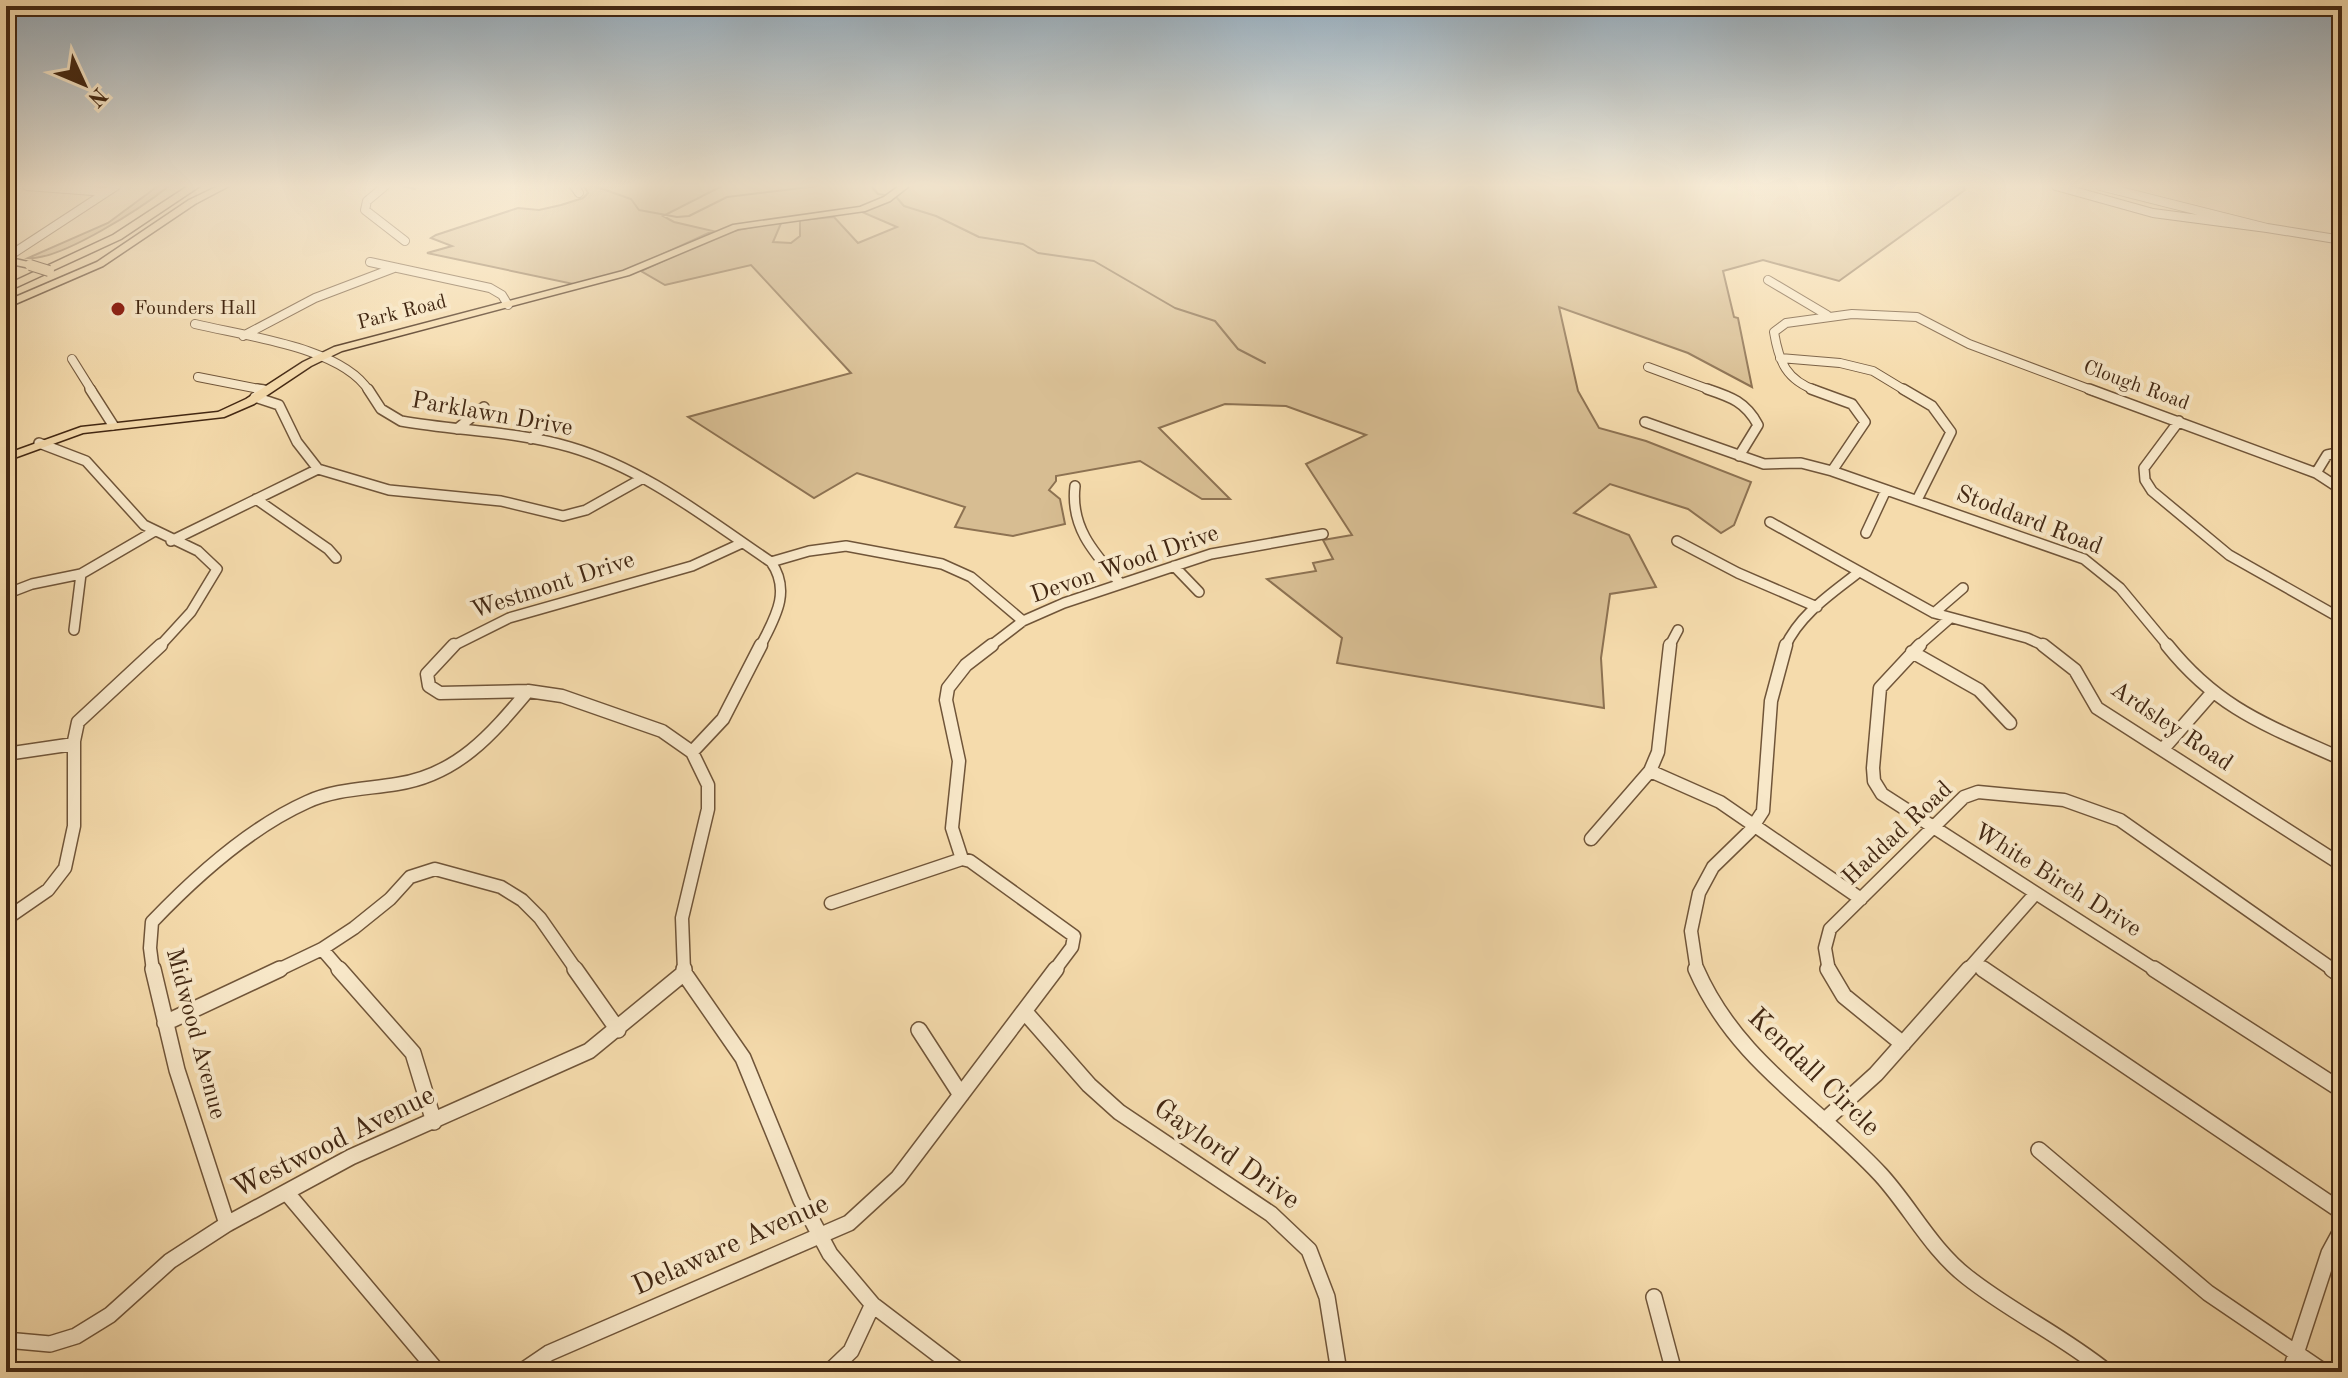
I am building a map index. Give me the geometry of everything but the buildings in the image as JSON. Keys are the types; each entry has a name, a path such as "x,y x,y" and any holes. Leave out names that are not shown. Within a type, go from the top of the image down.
{"highway":[{"path":"6,279 72,250"},
{"path":"6,289 89,250"}],"main road":[{"path":"6,305 71,278 122,250"},
{"name":"Park Road","path":"6,458 72,432 113,425 216,417 319,356 359,342 626,273 680,250"},
{"path":"6,259 71,278"}],"street":[{"path":"370,262 490,288 502,295 508,305"},
{"path":"243,336 315,298 394,268"},
{"path":"1768,280 1827,315"},
{"path":"1827,315 1778,327 1774,332 1785,373 1794,381 1854,405 1863,415 1865,422 1832,471"},
{"name":"Clough Road","path":"1827,315 1917,317 1969,344 2316,473 2342,490"},
{"name":"Parklawn Drive","path":"195,324 327,356 361,377 389,416 417,425 572,447 643,478 771,562"},
{"path":"1780,358 1860,367 1932,406 1951,432 1917,500"},
{"path":"72,359 113,425"},
{"path":"1648,367 1723,394 1750,409 1758,425 1739,456"},
{"path":"198,377 259,394 279,405 303,452 318,469 389,490 501,501 563,516 586,510 643,478"},
{"path":"457,429 484,407"},
{"path":"2179,421 2144,468 2145,480 2152,491 2229,555 2342,619"},
{"name":"Stoddard Road","path":"1645,422 1764,464 1801,463 1832,471 2063,551 2099,568 2116,582 2183,665 2212,693 2238,709 2342,759"},
{"path":"531,439 548,424"},
{"path":"6,919 48,890 60,877 69,859 76,772 74,727 82,716 156,653 217,569 215,563 153,532 134,516 86,461 39,443"},
{"path":"2316,473 2327,455 2342,452"},
{"path":"6,467 6,497"},
{"path":"171,541 318,469"},
{"path":"1075,486 1071,503 1077,528 1121,584"},
{"path":"1866,533 1886,490"},
{"path":"256,499 328,549 336,558"},
{"name":"Ardsley Road","path":"1770,522 1934,613 2001,630 2049,648 2075,670 2097,708 2342,865"},
{"path":"6,594 32,584 81,574 153,532"},
{"name":"Devon Wood Drive","path":"962,859 952,828 959,761 946,700 948,688 966,665 1023,621 1064,603 1239,547 1323,534"},
{"path":"1677,541 1738,573 1817,607"},
{"name":"Westmont Drive","path":"692,752 662,731 562,696 528,691 444,695 433,691 427,684 426,673 437,658 454,644 506,619 696,565 742,543"},
{"path":"961,1372 872,1306 818,1237 742,1056 724,1025 684,973 682,918 708,809 708,785 692,752 723,719 779,610 783,591 781,578 771,562 809,551 846,546 942,564 971,577 1023,621"},
{"path":"1174,566 1199,592"},
{"path":"1755,824 1762,814 1774,690 1789,638 1817,607 1859,572"},
{"path":"74,630 81,574"},
{"path":"1934,613 1963,588"},
{"name":"White Birch Drive","path":"1949,619 1912,652 1880,688 1874,781 1882,794 2342,1090"},
{"path":"1591,839 1650,771 1658,752 1670,641 1678,630"},
{"path":"1912,652 1979,690 2010,723"},
{"name":"Midwood Avenue","path":"227,1224 165,1023 150,961 148,935 152,922 243,845 296,807 335,792 416,781 456,764 476,751 528,691"},
{"path":"2163,749 2212,693"},
{"path":"6,754 58,749 74,744"},
{"path":"1650,771 1720,802 1861,899"},
{"name":"Haddad Road","path":"1903,1044 1834,985 1824,960 1823,944 1830,929 1932,827 1964,797 1978,792 2064,800 2096,809 2152,842 2342,976"},
{"name":"Kendall Circle","path":"1755,824 1719,860 1696,900 1691,930 1691,959 1708,997 1744,1048 1879,1173 1941,1255 2013,1310 2107,1372"},
{"path":"831,903 962,859"},
{"name":"Delaware Avenue","path":"521,1372 549,1353 849,1223 883,1195 1072,947 1074,936 1068,929 970,861 962,859"},
{"path":"165,1023 322,949 390,899 410,877 435,869 501,887 522,900 540,918 618,1030"},
{"path":"1824,1121 1876,1074 2035,894"},
{"path":"322,949 413,1053 434,1122"},
{"path":"1974,963 2342,1212"},
{"name":"Westwood Avenue","path":"6,1340 50,1344 76,1336 110,1315 170,1261 227,1224 351,1157 589,1051 684,973"},
{"name":"Gaylord Drive","path":"1025,1012 1089,1085 1119,1112 1271,1214 1309,1250 1327,1297 1339,1372"},
{"path":"919,1030 961,1095"},
{"path":"2039,1150 2208,1293 2324,1372"},
{"path":"287,1193 438,1372"},
{"path":"2290,1372 2329,1253 2342,1229"},
{"path":"1654,1297 1674,1372"},
{"path":"829,1372 844,1364 860,1337 872,1306"}],"shaded area":[{"path":"46,250 62,250 42,257 28,258"},
{"path":"437,250 671,250 626,271 578,285 427,253"},
{"path":"686,250 1881,250 1839,281 1763,260 1723,271 1734,317 1738,318 1752,387 1688,353 1559,307 1578,391 1599,428 1646,441 1751,482 1734,525 1721,533 1688,509 1610,484 1574,513 1629,535 1656,587 1610,594 1601,658 1604,708 1337,663 1342,638 1267,579 1316,571 1313,563 1333,559 1323,540 1352,535 1306,464 1366,435 1286,406 1225,404 1159,428 1230,499 1202,499 1140,461 1056,476 1049,490 1060,499 1065,524 1013,536 955,527 965,507 857,473 814,498 688,417 851,373 751,265 665,285 641,271"}],"waterway":[{"path":"1034,250 1094,261 1175,308 1215,321 1238,349 1265,363"}],"place":[{"name":"Founders Hall","path":"118,309"}]}
